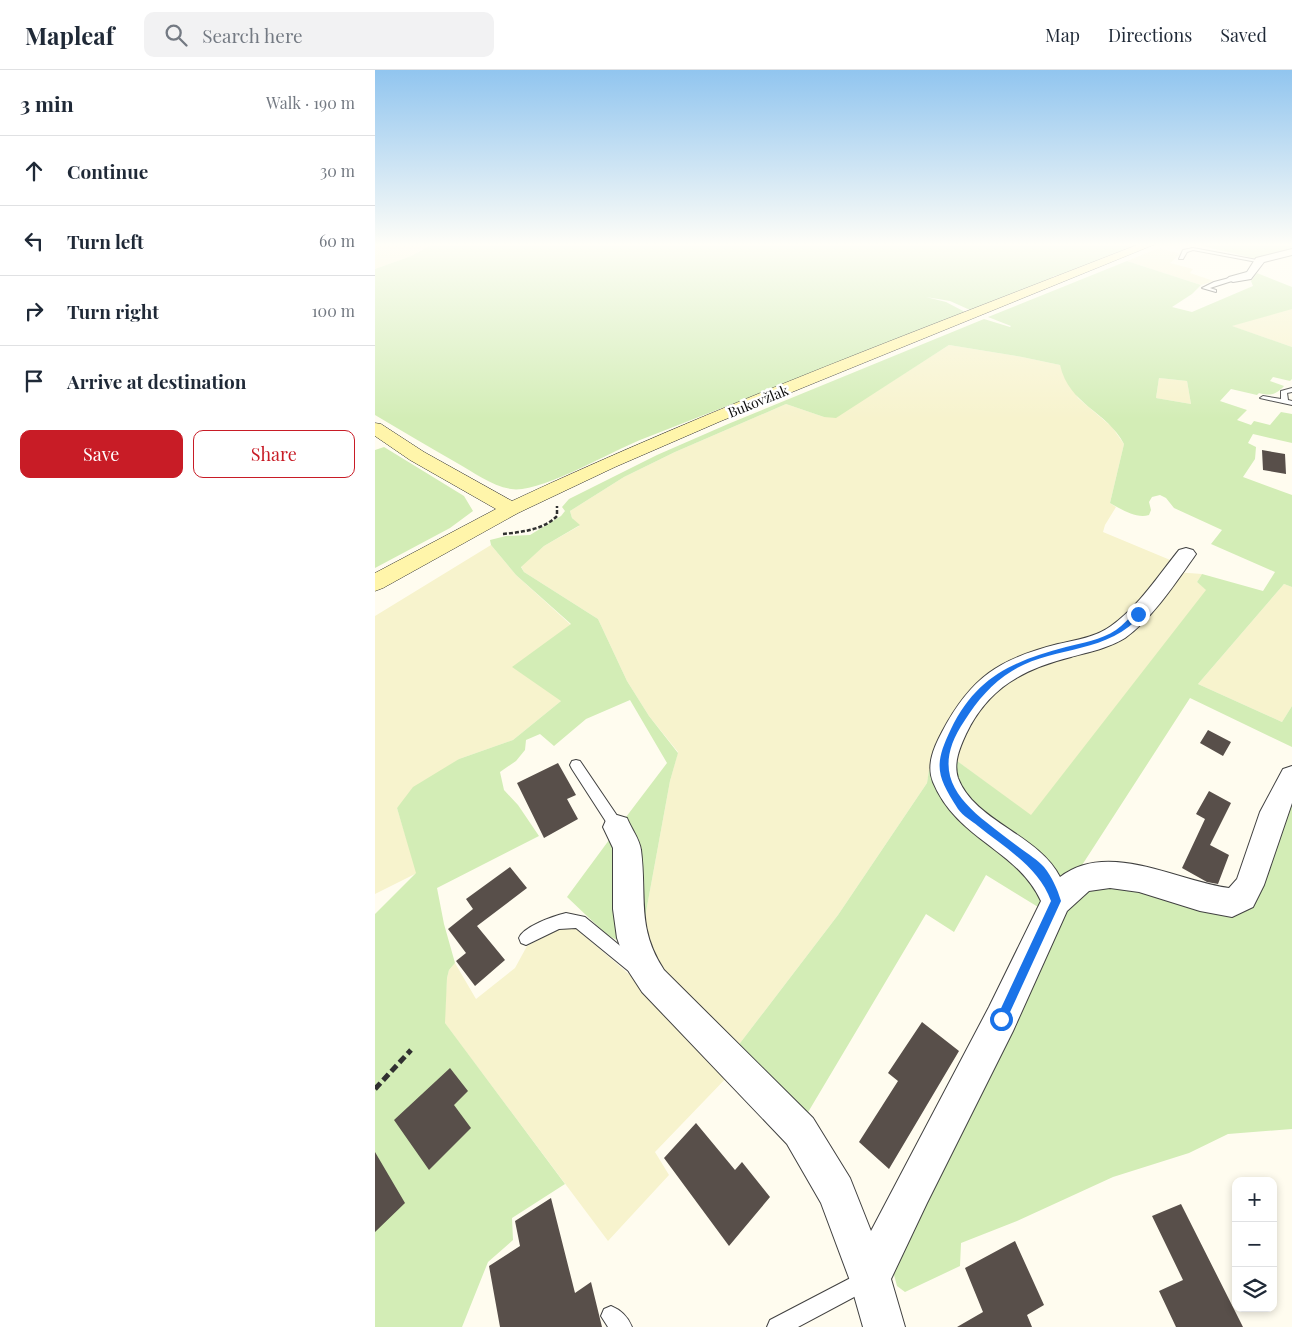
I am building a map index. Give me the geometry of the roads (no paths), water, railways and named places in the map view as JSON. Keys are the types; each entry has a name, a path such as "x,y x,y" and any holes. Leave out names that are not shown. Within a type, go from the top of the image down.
{"main road":[{"name":"Bukovžlak","path":"375,583 511,509 608,463 679,432 1008,302"},
{"path":"375,428 417,456 511,509"}],"street":[{"path":"1056,901 1051,885 1039,869 963,809 946,782 943,762 946,748 959,721 975,697 995,680 1009,669 1031,659 1095,642 1118,632 1138,614 1186,554"},
{"path":"870,1278 913,1189 1001,1019 1056,901 1066,890 1083,879 1104,874 1122,876 1197,897 1232,903 1242,897 1249,884 1274,812 1292,777"},
{"path":"617,827 627,848 628,909 633,938 640,961 653,982 800,1130 836,1192 870,1278 884,1327"}],"lane":[{"path":"1288,402 1283,392 1292,390"},
{"path":"1263,398 1288,402"},
{"path":"576,765 617,827"},
{"path":"526,938 561,920 569,918 575,920 580,922 653,982"},
{"path":"777,1327 870,1278"}]}
